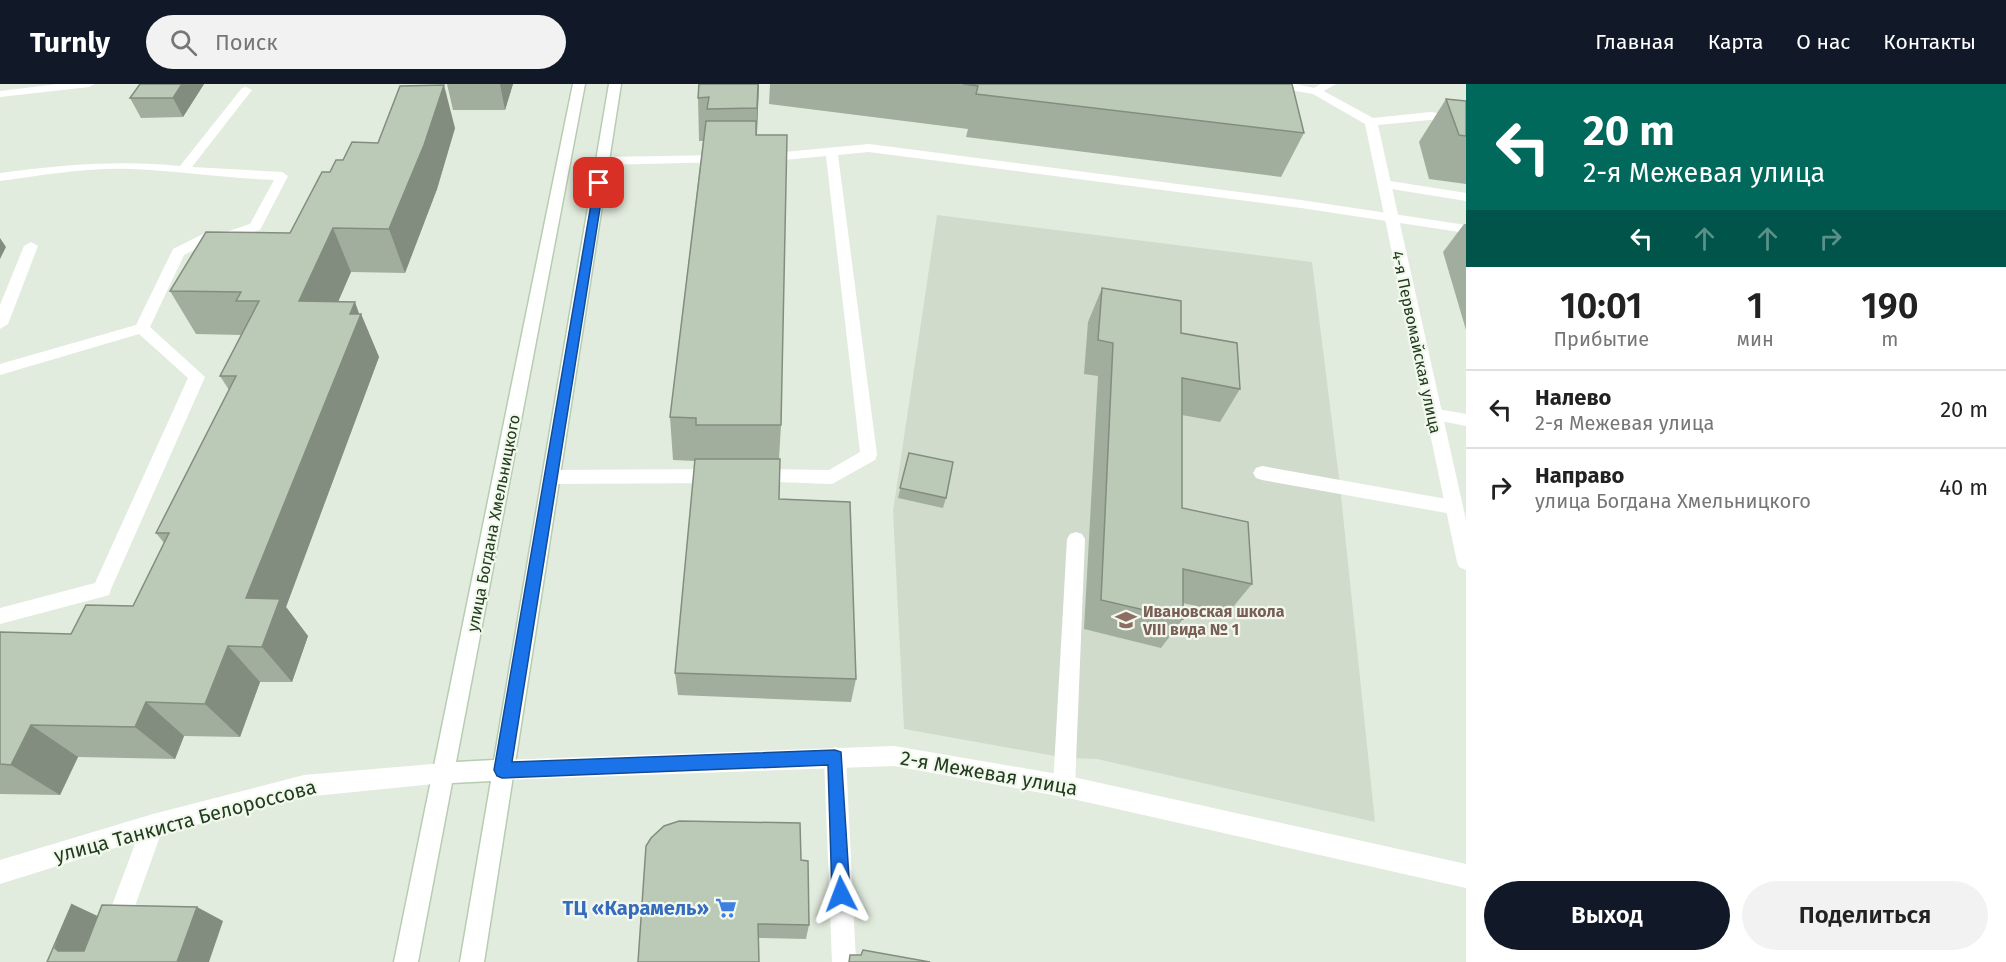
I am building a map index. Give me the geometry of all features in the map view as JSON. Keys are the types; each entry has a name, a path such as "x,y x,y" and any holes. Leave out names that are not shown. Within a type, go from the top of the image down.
{"main road":[{"path":"0,94 89,84"},
{"name":"улица Богдана Хмельницкого","path":"406,962 579,84"},
{"path":"472,962 615,84"},
{"path":"1273,84 1316,91 1371,122 1430,116 1466,121"},
{"path":"1316,91 1330,84"},
{"path":"184,168 246,90"},
{"name":"4-я Первомайская улица","path":"1371,122 1452,507 1466,562"},
{"path":"602,161 740,159 832,153 869,147 1466,229"},
{"path":"552,477 832,477 869,455 832,153"},
{"path":"0,177 58,169 120,165 184,168 221,174 282,176 255,227 231,235 208,237 178,252 142,328 0,370"},
{"path":"1384,184 1466,197"},
{"path":"0,324 31,246"},
{"path":"0,616 102,589 197,377 142,328"},
{"path":"1432,414 1466,420"},
{"path":"1262,473 1452,507"},
{"path":"1064,786 1076,539"},
{"name":"2-я Межевая улица","path":"502,770 894,756 1064,786 1466,876"},
{"path":"835,757 844,962"},
{"name":"улица Танкиста Белороссова","path":"0,872 153,825 304,786 502,770"},
{"path":"103,962 153,825"}],"shaded area":[{"name":"Ивановская школа VIII вида № 1","path":"937,215 1312,262 1340,486 1375,822 1097,759 1066,758 904,729 893,511"}],"building":[{"path":"140,84 182,84 173,98 130,98"},
{"path":"699,84 758,84 757,108 707,109 709,97 698,98"},
{"path":"963,84 1292,84 1304,133 976,94 978,86"},
{"path":"444,85 424,145 389,229 333,228 299,301 355,302 350,314 361,314 246,598 280,599 262,647 228,646 205,704 146,702 135,727 31,725 11,765 0,764 0,632 71,634 86,605 133,606 169,533 156,533 236,376 220,376 259,301 236,301 241,292 170,291 206,232 290,233 322,172 330,172 336,160 343,160 352,142 378,143 400,86"},
{"path":"1446,99 1466,101 1466,136 1459,135"},
{"path":"706,121 756,121 756,135 787,135 781,425 696,425 696,418 670,417"},
{"path":"1102,288 1181,301 1181,333 1237,343 1240,389 1182,378 1182,508 1248,522 1252,584 1183,569 1183,619 1101,600 1113,343 1098,340"},
{"path":"909,453 953,462 946,498 900,488"},
{"path":"695,459 780,459 779,499 850,502 856,679 675,673"},
{"name":"ТЦ «Карамель»","path":"679,821 800,823 801,860 808,861 809,925 758,924 759,962 638,962 646,846 664,826"},
{"path":"72,904 55,948 58,951 84,951 102,905 197,907 177,962 47,962"},
{"path":"863,950 930,962 849,962 850,955 861,955"}],"place":[{"name":"Ивановская школа VIII вида № 1","path":"1126,620"},
{"name":"ТЦ «Карамель»","path":"726,908"}],"route":[{"path":"599,183 502,770 835,757 841,894"}]}
